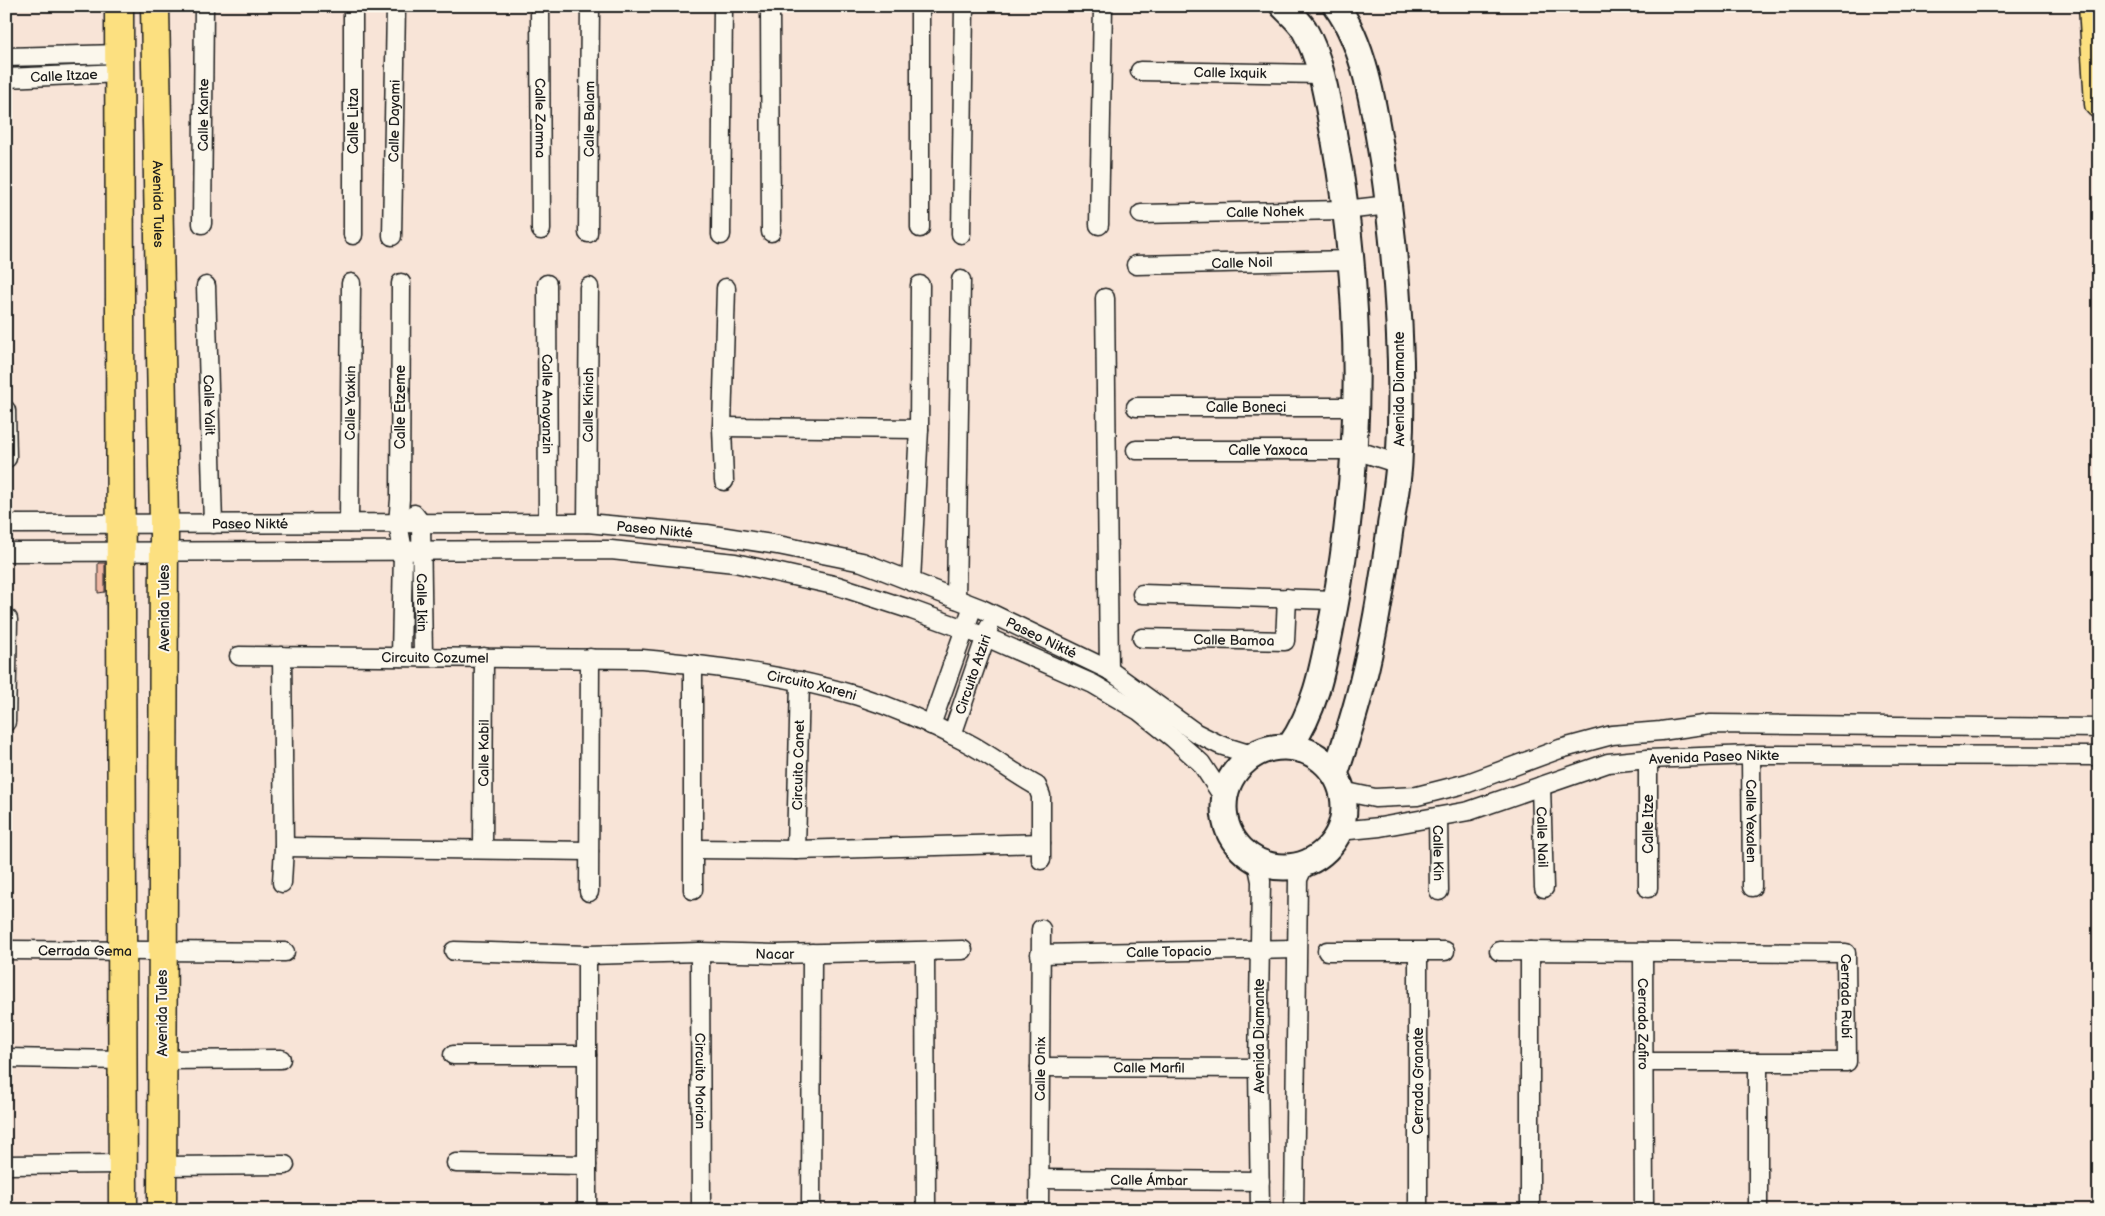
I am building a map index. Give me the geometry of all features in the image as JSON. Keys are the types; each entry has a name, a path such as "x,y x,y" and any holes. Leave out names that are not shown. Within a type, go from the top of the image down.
{"main road":[{"path":"119,6 123,1210"},
{"name":"Avenida Tules","path":"155,6 164,524 162,1210"},
{"path":"2093,6 2099,104"}],"street":[{"name":"Calle Kante","path":"202,224 204,6"},
{"name":"Calle Litza","path":"352,235 353,6"},
{"name":"Calle Dayami","path":"392,236 396,6"},
{"name":"Calle Zamna","path":"540,6 541,230"},
{"name":"Calle Balam","path":"588,233 590,6"},
{"path":"721,236 723,6"},
{"path":"770,6 771,232"},
{"path":"920,6 920,228"},
{"path":"961,234 964,6"},
{"path":"1099,225 1103,6"},
{"path":"1283,6 1303,28 1321,74 1340,170 1345,210 1357,376 1355,450 1349,521 1336,600 1315,697 1302,729 1290,746"},
{"name":"Avenida Diamante","path":"1336,6 1343,16 1364,65 1376,123 1395,256 1400,331 1399,464 1376,620 1339,783"},
{"name":"Calle Itzae","path":"6,57 120,63"},
{"name":"Calle Itzae","path":"6,78 120,63"},
{"name":"Calle Ixquik","path":"1140,71 1321,74"},
{"name":"Calle Nohek","path":"1141,214 1345,210 1388,205"},
{"name":"Calle Noil","path":"1136,265 1350,260"},
{"path":"956,599 961,280"},
{"name":"Calle Yaxkin","path":"348,523 352,283"},
{"name":"Calle Etzeme","path":"400,283 400,499"},
{"name":"Calle Anayanzin","path":"547,284 548,523"},
{"path":"911,581 919,429 920,285"},
{"name":"Calle Yalit","path":"206,286 213,524"},
{"name":"Calle Kinich","path":"587,524 589,287"},
{"path":"724,481 722,427 726,288"},
{"path":"1105,298 1109,670"},
{"name":"Calle Boneci","path":"1136,407 1356,407"},
{"path":"6,410 7,458"},
{"path":"722,427 919,429"},
{"name":"Calle Yaxoca","path":"1136,450 1355,450 1399,464"},
{"path":"400,499 421,523"},
{"path":"398,524 400,499"},
{"name":"Calle Ikin","path":"421,523 423,657"},
{"name":"Paseo Nikté","path":"6,524 587,524 707,534 778,545 862,562 973,606 1109,670 1196,733 1220,745 1252,755"},
{"name":"Calle Ikin","path":"398,524 403,550 401,657"},
{"name":"Paseo Nikté","path":"6,552 422,549 611,550 735,563 838,586 912,610 986,637 1093,684 1139,711 1174,738 1201,763 1224,798"},
{"path":"1142,594 1336,600"},
{"name":"Calle Bamoa","path":"1142,638 1285,641 1287,598"},
{"name":"Circuito Atziri","path":"931,725 973,606"},
{"name":"Circuito Atziri","path":"952,735 993,615"},
{"path":"6,722 8,619"},
{"name":"Circuito Cozumel","path":"238,656 590,658 694,664"},
{"path":"282,656 284,847 282,883"},
{"name":"Calle Kabil","path":"483,849 484,657"},
{"path":"589,892 590,658"},
{"path":"693,890 694,664"},
{"name":"Circuito Xareni","path":"694,664 800,681 860,696 931,725 968,743 1037,786 1041,796 1041,851 694,849"},
{"name":"Circuito Canet","path":"796,850 800,681"},
{"name":"Avenida Paseo Nikte","path":"1339,783 1375,798 1417,796 1468,783 1560,749 1612,735 1710,724 2099,728"},
{"path":"1290,746 1308,751 1324,761 1339,783 1344,811 1339,831 1325,851 1305,864 1289,868 1273,867 1257,862 1242,851 1230,836 1224,817 1224,798 1229,781 1239,766 1252,755 1269,748 1290,746"},
{"name":"Avenida Paseo Nikte","path":"1339,831 1469,811 1608,763 1750,755 2099,756"},
{"name":"Calle Yexalen","path":"1750,755 1752,887"},
{"name":"Calle Itze","path":"1648,760 1648,888"},
{"name":"Calle Nail","path":"1541,786 1544,888"},
{"name":"Calle Kin","path":"1438,817 1439,890"},
{"path":"284,847 589,851"},
{"name":"Avenida Diamante","path":"1257,862 1261,880 1258,1068 1260,1210"},
{"path":"1294,1210 1298,880 1305,864"},
{"name":"Calle Onix","path":"1039,1210 1041,929"},
{"name":"Calle Topacio","path":"1040,954 1296,949"},
{"name":"Cerrada Gema","path":"6,950 285,952"},
{"name":"Nacar","path":"454,951 587,955 963,950"},
{"path":"1327,950 1445,951"},
{"path":"1499,951 1643,952"},
{"path":"1530,951 1530,1210"},
{"name":"Circuito Morian","path":"700,952 701,1210"},
{"path":"925,952 926,1210"},
{"name":"Cerrada Granate","path":"1418,952 1418,1210"},
{"name":"Cerrada Zafiro","path":"1643,952 1644,1210"},
{"name":"Cerrada Rubí","path":"1643,952 1846,953 1847,1062 1644,1062"},
{"path":"811,1210 812,953"},
{"path":"587,955 587,1210"},
{"path":"453,1055 587,1055"},
{"path":"6,1058 123,1060"},
{"path":"162,1060 282,1058"},
{"path":"1758,1062 1758,1210"},
{"name":"Calle Marfil","path":"1040,1068 1258,1068"},
{"path":"456,1162 587,1165"},
{"path":"6,1165 123,1164"},
{"path":"162,1166 285,1165"},
{"name":"Calle Ámbar","path":"1039,1178 1260,1181"}],"building":[{"path":"98,563 105,563 105,592 98,593"}]}
